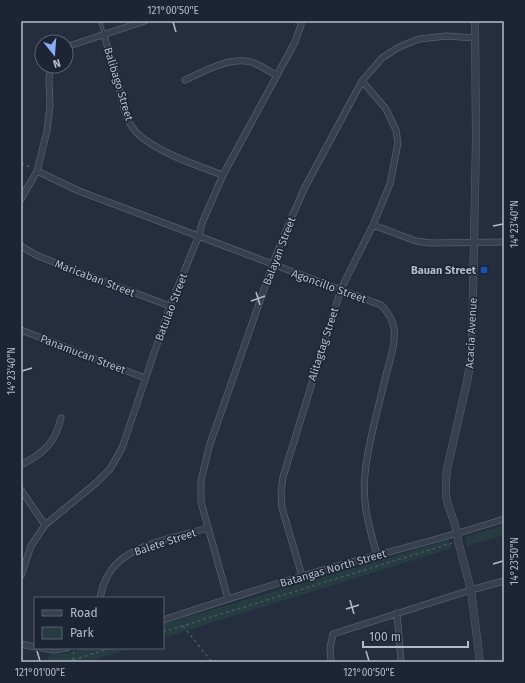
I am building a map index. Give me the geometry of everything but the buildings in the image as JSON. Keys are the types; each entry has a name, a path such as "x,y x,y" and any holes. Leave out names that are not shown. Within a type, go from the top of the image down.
{"street":[{"path":"74,44 145,21"},
{"name":"Batulao Street","path":"21,576 31,546 45,525 96,483 110,469 122,448 170,306 199,235 202,223 223,175 295,42 301,21"},
{"name":"Acacia Avenue","path":"475,21 476,140 472,343 470,364 446,483 447,500 471,590 480,662"},
{"name":"Balibago Street","path":"104,34 123,106 132,127 146,141 180,159 223,175"},
{"name":"Balayan Street","path":"228,600 201,502 201,480 209,447 273,265 305,187 362,81 382,58 399,47 419,39 446,36 475,38"},
{"path":"185,80 210,69 236,61 251,62 276,76"},
{"path":"21,199 37,171 47,131 50,105 49,74"},
{"name":"Alitagtag Street","path":"302,576 282,508 281,493 283,477 341,289 390,184 398,143 396,130 386,108 362,81"},
{"name":"Agoncillo Street","path":"37,171 79,190 381,305 389,314 394,328 394,344 374,425 365,474 365,512 377,555"},
{"path":"372,225 416,241 431,243 504,242"},
{"name":"Maricaban Street","path":"21,246 36,255 63,266 170,306"},
{"name":"Panamucan Street","path":"21,330 145,378"},
{"path":"21,465 36,457 52,441 58,432 61,418"},
{"path":"21,490 45,525"},
{"name":"Batangas North Street","path":"164,620 302,576 377,555 458,538 504,519"},
{"name":"Balete Street","path":"100,597 103,585 110,572 118,561 130,553 150,544 208,528"},
{"path":"331,662 330,648 333,634 504,581"},
{"path":"397,613 401,662"},
{"path":"21,644 34,647"},
{"path":"48,649 60,649"}],"lane":[{"path":"100,21 104,34"}],"path":[{"path":"21,163 37,171"},
{"path":"164,632 458,538"},
{"path":"183,626 212,662"},
{"path":"72,660 74,649"},
{"path":"67,662 108,649"}],"green space":[{"path":"504,525 504,535 467,546 465,537"},
{"path":"449,540 452,548 164,638 164,624"},
{"path":"80,649 129,649 87,662 47,662 50,654 65,654"}],"place":[{"name":"Bauan Street","path":"484,270"}]}
